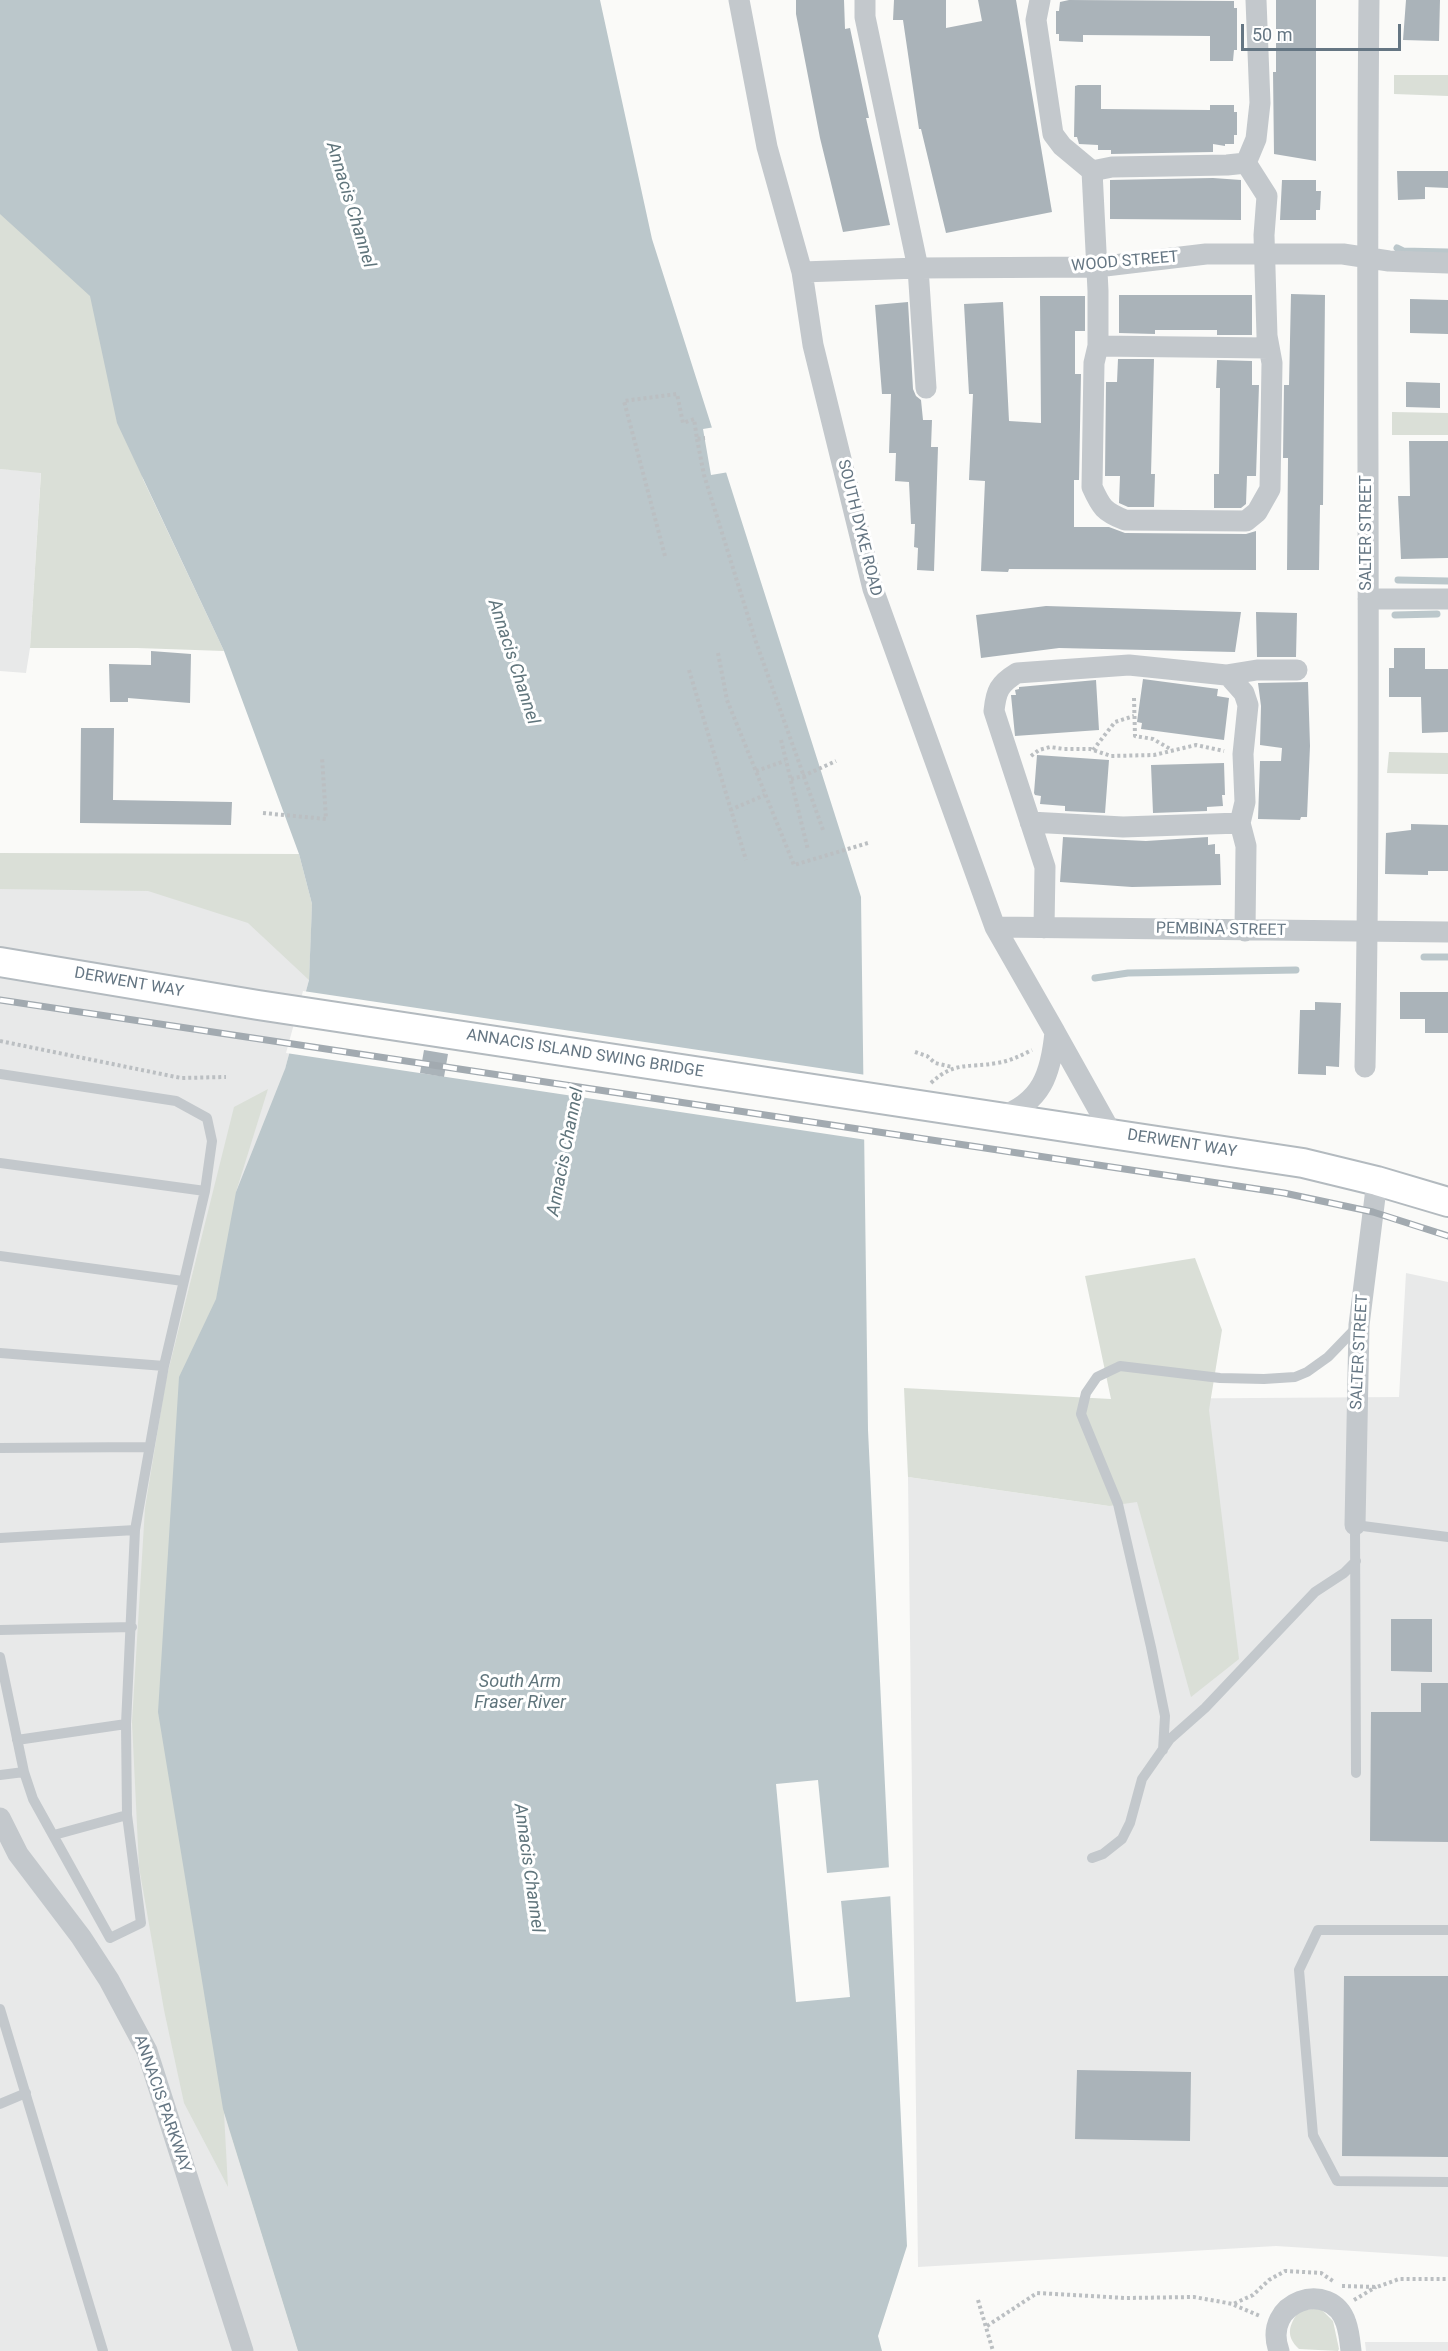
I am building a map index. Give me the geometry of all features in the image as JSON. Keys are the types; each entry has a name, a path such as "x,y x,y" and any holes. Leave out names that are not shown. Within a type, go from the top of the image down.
{"main road":[{"name":"DERWENT WAY","path":"0,962 258,1005"},
{"name":"ANNACIS ISLAND SWING BRIDGE","path":"258,1005 920,1094"},
{"name":"DERWENT WAY","path":"920,1094 999,1117 1303,1163 1377,1180 1448,1202"}],"street":[{"name":"SOUTH DYKE ROAD","path":"739,0 767,147 802,272 813,345 873,589 995,927 1047,1038 1112,1134"},
{"path":"865,0 865,16 918,268 926,388"},
{"path":"1040,0 1036,20 1053,134 1062,146 1092,171 1098,346 1094,363 1092,487 1098,502 1107,513 1125,520 1246,521 1257,512 1270,489 1272,363 1269,348 1265,253 1267,196 1246,163"},
{"path":"1246,163 1257,139 1260,103 1256,0"},
{"name":"SALTER STREET","path":"1365,1067 1368,932 1366,256 1369,0"},
{"path":"1092,171 1112,167 1246,163"},
{"name":"WOOD STREET","path":"802,272 918,268 1097,267 1206,254 1265,253 1366,256 1389,261 1448,262"},
{"path":"1098,346 1269,348"},
{"path":"1368,599 1448,599"},
{"path":"1044,928 1046,867 994,711 995,695 1004,681 1017,673 1129,665 1228,675 1257,670 1297,670"},
{"path":"1228,675 1244,693 1248,705 1243,752 1245,802 1240,824 1245,846 1245,931"},
{"path":"1030,822 1123,827 1240,824"},
{"name":"PEMBINA STREET","path":"995,927 1448,932"},
{"path":"999,1117 1016,1112 1028,1103 1040,1088 1048,1074 1052,1055 1047,1038"},
{"name":"SALTER STREET","path":"1355,1525 1359,1325 1377,1180"},
{"name":"ANNACIS PARKWAY","path":"0,1818 18,1854 81,1937 109,1980 147,2051 243,2351"},
{"path":"1279,2351 1276,2343 1278,2323 1286,2310 1296,2302 1307,2299 1320,2299 1331,2304 1340,2312 1346,2323 1351,2351"}],"lane":[{"path":"0,1074 176,1101 207,1118 212,1141 205,1191 164,1366 135,1530 126,1724 127,1815 141,1923 110,1938 33,1799 24,1772 0,1657"},
{"path":"0,1163 205,1191"},
{"path":"0,1256 183,1281"},
{"path":"1163,1750 1165,1716 1151,1647 1118,1504 1081,1414 1086,1393 1097,1377 1120,1366 1220,1378 1295,1377 1307,1372 1328,1357 1359,1325"},
{"path":"0,1353 164,1366"},
{"path":"0,1448 148,1447"},
{"path":"1356,1773 1355,1525 1448,1536"},
{"path":"0,1538 135,1530"},
{"path":"1092,1858 1103,1854 1122,1839 1130,1823 1143,1779 1170,1739 1205,1708 1315,1592 1344,1573 1356,1561"},
{"path":"0,1630 132,1627"},
{"path":"17,1740 126,1724"},
{"path":"0,1774 24,1772"},
{"path":"54,1836 127,1815"},
{"path":"1448,1930 1318,1930 1299,1970 1313,2135 1337,2181 1448,2182"},
{"path":"0,2009 103,2351"},
{"path":"0,2104 26,2093"}],"path":[{"path":"665,556 624,401 677,394 683,423 694,419 704,476 729,559 823,830"},
{"path":"698,439 705,438"},
{"path":"718,653 727,700 794,865 868,843"},
{"path":"689,670 746,860"},
{"path":"1134,698 1135,736 1153,739 1172,750"},
{"path":"1094,750 1115,722 1134,716"},
{"path":"781,740 808,850"},
{"path":"1011,765 1039,750 1050,747 1094,750 1111,756 1154,755 1196,745 1243,752"},
{"path":"263,813 326,819 322,757"},
{"path":"756,771 785,761"},
{"path":"791,779 836,761"},
{"path":"730,810 765,795"},
{"path":"915,1052 927,1056 934,1063 953,1067 995,1064 1014,1059 1047,1038"},
{"path":"0,1041 181,1077 226,1077"},
{"path":"920,1094 953,1067"},
{"path":"1233,2304 1252,2295 1269,2280 1285,2271 1321,2273 1342,2286 1377,2287 1399,2279 1448,2279"},
{"path":"987,2326 1037,2293 1126,2298 1194,2297 1233,2304 1278,2323"},
{"path":"978,2300 993,2351"}],"shaded area":[{"path":"0,0 44,0 143,479 224,651 30,648 41,473 0,469"},
{"path":"1394,75 1448,75 1448,96 1394,94"},
{"path":"1392,412 1448,413 1448,435 1392,435"},
{"path":"0,469 41,472 30,648 26,673 0,671"},
{"path":"1389,752 1448,753 1448,774 1387,773"},
{"path":"0,853 312,904 309,980 285,1069 223,2109 298,2351 0,2351"},
{"path":"0,853 299,854 312,904 309,980 248,923 148,891 0,889"},
{"path":"268,1089 236,1192 298,2351 224,2113 228,2187 184,2103 164,2010 139,1867 132,1722 145,1508 166,1380 234,1107"},
{"path":"1195,1258 1222,1330 1209,1410 1239,1659 1191,1697 1137,1502 1109,1506 908,1477 904,1388 1111,1399 1085,1276"},
{"path":"1406,1273 1448,1282 1448,2257 1276,2246 918,2267 908,1477 1109,1506 1111,1399 1399,1397"},
{"path":"1320,2308 1333,2321 1338,2351 1299,2349 1292,2340 1290,2330 1299,2311"},
{"path":"1365,2342 1448,2342 1448,2351 1366,2351"}],"water":[{"name":"South Arm Fraser River","path":"0,0 600,0 652,239 861,897 868,1430 907,2246 878,2336 882,2351 298,2351 223,2109 158,1712 179,1377 216,1299 236,1192 285,1069 309,980 312,904 299,854 224,651 117,423 90,296 0,214"}],"pier":[{"path":"715,427 729,472 711,475 703,429"},
{"path":"303,991 866,1075 867,1140 286,1053"},
{"path":"818,1780 827,1873 892,1867 893,1896 841,1901 850,1997 796,2002 776,1784"}],"building":[{"path":"796,0 844,0 845,29 850,28 869,118 866,118 890,225 843,232 820,138 796,14"},
{"path":"894,0 946,0 946,28 982,21 978,0 1016,0 1052,212 946,233 921,129 919,129 903,20 893,20"},
{"path":"1069,0 1234,1 1234,8 1237,8 1237,50 1234,50 1233,61 1210,61 1210,36 1083,35 1083,42 1059,41 1059,34 1056,34 1056,11 1059,11 1060,2"},
{"path":"1276,0 1316,0 1316,161 1274,154 1273,72 1276,72"},
{"path":"1406,0 1440,0 1439,41 1403,40"},
{"path":"1101,85 1101,109 1210,110 1210,105 1234,105 1234,112 1237,112 1237,135 1234,135 1234,144 1225,144 1225,146 1213,144 1213,152 1111,154 1111,150 1098,150 1098,145 1079,144 1077,137 1074,137 1075,86"},
{"path":"1397,171 1448,171 1448,188 1425,187 1425,199 1398,200"},
{"path":"1213,178 1241,180 1241,220 1110,219 1110,180"},
{"path":"1282,180 1316,180 1316,191 1321,191 1320,210 1316,210 1316,220 1280,220"},
{"path":"1291,294 1325,295 1323,505 1320,505 1319,570 1287,570 1288,458 1283,458 1284,385 1289,385"},
{"path":"1119,295 1252,295 1252,335 1217,335 1217,330 1155,330 1155,334 1119,333"},
{"path":"1040,296 1085,296 1085,331 1075,331 1075,374 1081,374 1079,480 1074,480 1074,527 1109,527 1125,533 1246,534 1256,531 1256,570 1009,569 1008,572 981,571 985,481 969,480 973,394 969,394 964,304 1003,302 1009,421 1041,423"},
{"path":"1410,299 1448,300 1448,334 1410,333"},
{"path":"908,302 913,389 921,400 923,420 932,420 931,447 938,447 934,571 917,570 918,548 914,547 915,524 911,524 909,482 895,481 896,453 889,453 891,394 882,394 875,305"},
{"path":"1118,359 1154,359 1151,474 1155,474 1154,507 1128,507 1119,503 1120,476 1105,476 1106,382 1117,382"},
{"path":"1217,360 1252,361 1252,385 1259,385 1256,476 1247,476 1246,504 1241,508 1214,508 1214,474 1219,474 1220,388 1216,388"},
{"path":"1406,382 1440,383 1440,408 1406,407"},
{"path":"1409,441 1448,441 1448,558 1401,559 1398,496 1410,496"},
{"path":"1046,606 1241,612 1235,652 1059,648 981,658 976,615"},
{"path":"1256,612 1297,613 1296,657 1257,657"},
{"path":"1394,648 1425,648 1425,669 1448,669 1448,732 1422,733 1421,697 1389,697 1389,668 1394,668"},
{"path":"151,651 191,654 190,703 128,698 128,702 110,702 109,664 151,665"},
{"path":"1143,679 1218,689 1217,696 1229,698 1224,740 1141,729 1142,723 1137,722"},
{"path":"1096,680 1099,730 1015,736 1011,695 1016,695 1015,690 1019,687"},
{"path":"1308,682 1310,746 1307,817 1301,817 1300,820 1258,819 1260,761 1281,761 1282,748 1260,745 1261,706 1258,683"},
{"path":"81,728 114,728 113,800 232,802 231,825 80,823"},
{"path":"1037,755 1109,760 1105,813 1065,811 1065,806 1040,804 1041,796 1034,793"},
{"path":"1224,763 1223,806 1207,807 1207,811 1153,813 1151,765"},
{"path":"1411,824 1448,825 1448,871 1428,871 1428,875 1385,874 1386,833 1411,830"},
{"path":"1063,837 1146,841 1208,837 1208,845 1215,844 1215,854 1220,854 1221,885 1132,887 1060,882"},
{"path":"1400,992 1448,992 1448,1033 1425,1033 1425,1019 1400,1019"},
{"path":"1315,1002 1341,1003 1339,1067 1326,1066 1326,1075 1298,1074 1300,1010 1315,1010"},
{"path":"424,1050 448,1054 444,1077 420,1073"},
{"path":"1391,1619 1432,1619 1432,1672 1391,1671"},
{"path":"1421,1683 1448,1683 1448,1842 1370,1841 1371,1712 1421,1712"},
{"path":"1344,1976 1448,1976 1448,2157 1342,2156"},
{"path":"1077,2070 1191,2072 1190,2141 1075,2139"}],"waterway":[{"path":"1397,248 1403,251 1448,252"},
{"path":"1398,580 1448,581"},
{"path":"1395,615 1437,614"},
{"path":"1424,957 1448,957"},
{"path":"1095,978 1128,973 1296,970"}],"railway":[{"path":"0,1000 1284,1193 1373,1212 1448,1236"}],"water label":[{"name":"Annacis Channel","path":"350,205"},
{"name":"Annacis Channel","path":"513,662"},
{"name":"Annacis Channel","path":"566,1152"},
{"name":"Annacis Channel","path":"528,1868"}]}
